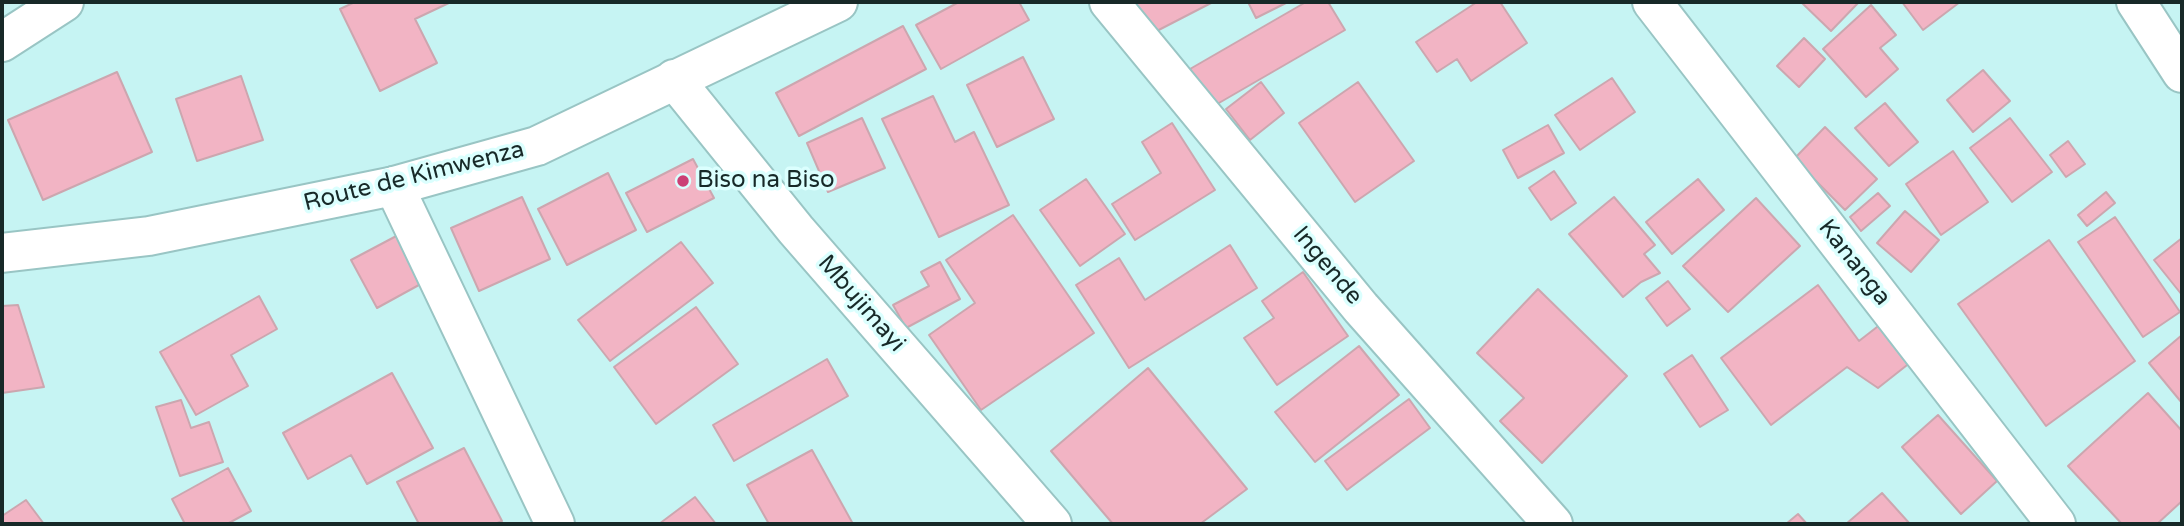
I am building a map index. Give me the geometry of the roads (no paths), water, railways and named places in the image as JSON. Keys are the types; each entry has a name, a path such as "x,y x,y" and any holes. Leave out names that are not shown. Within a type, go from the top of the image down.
{"street":[{"path":"2,42 64,2"},
{"name":"Route de Kimwenza","path":"2,253 149,236 394,186 537,146 838,2"},
{"name":"Ingende","path":"1109,2 1361,308 1553,524"},
{"name":"Kananga","path":"1652,2 2056,524"},
{"path":"2136,2 2182,73"},
{"name":"Mbujimayi","path":"674,79 796,230 1052,524"},
{"path":"394,186 555,524"}],"place":[{"name":"Biso na Biso","path":"683,181"}]}
